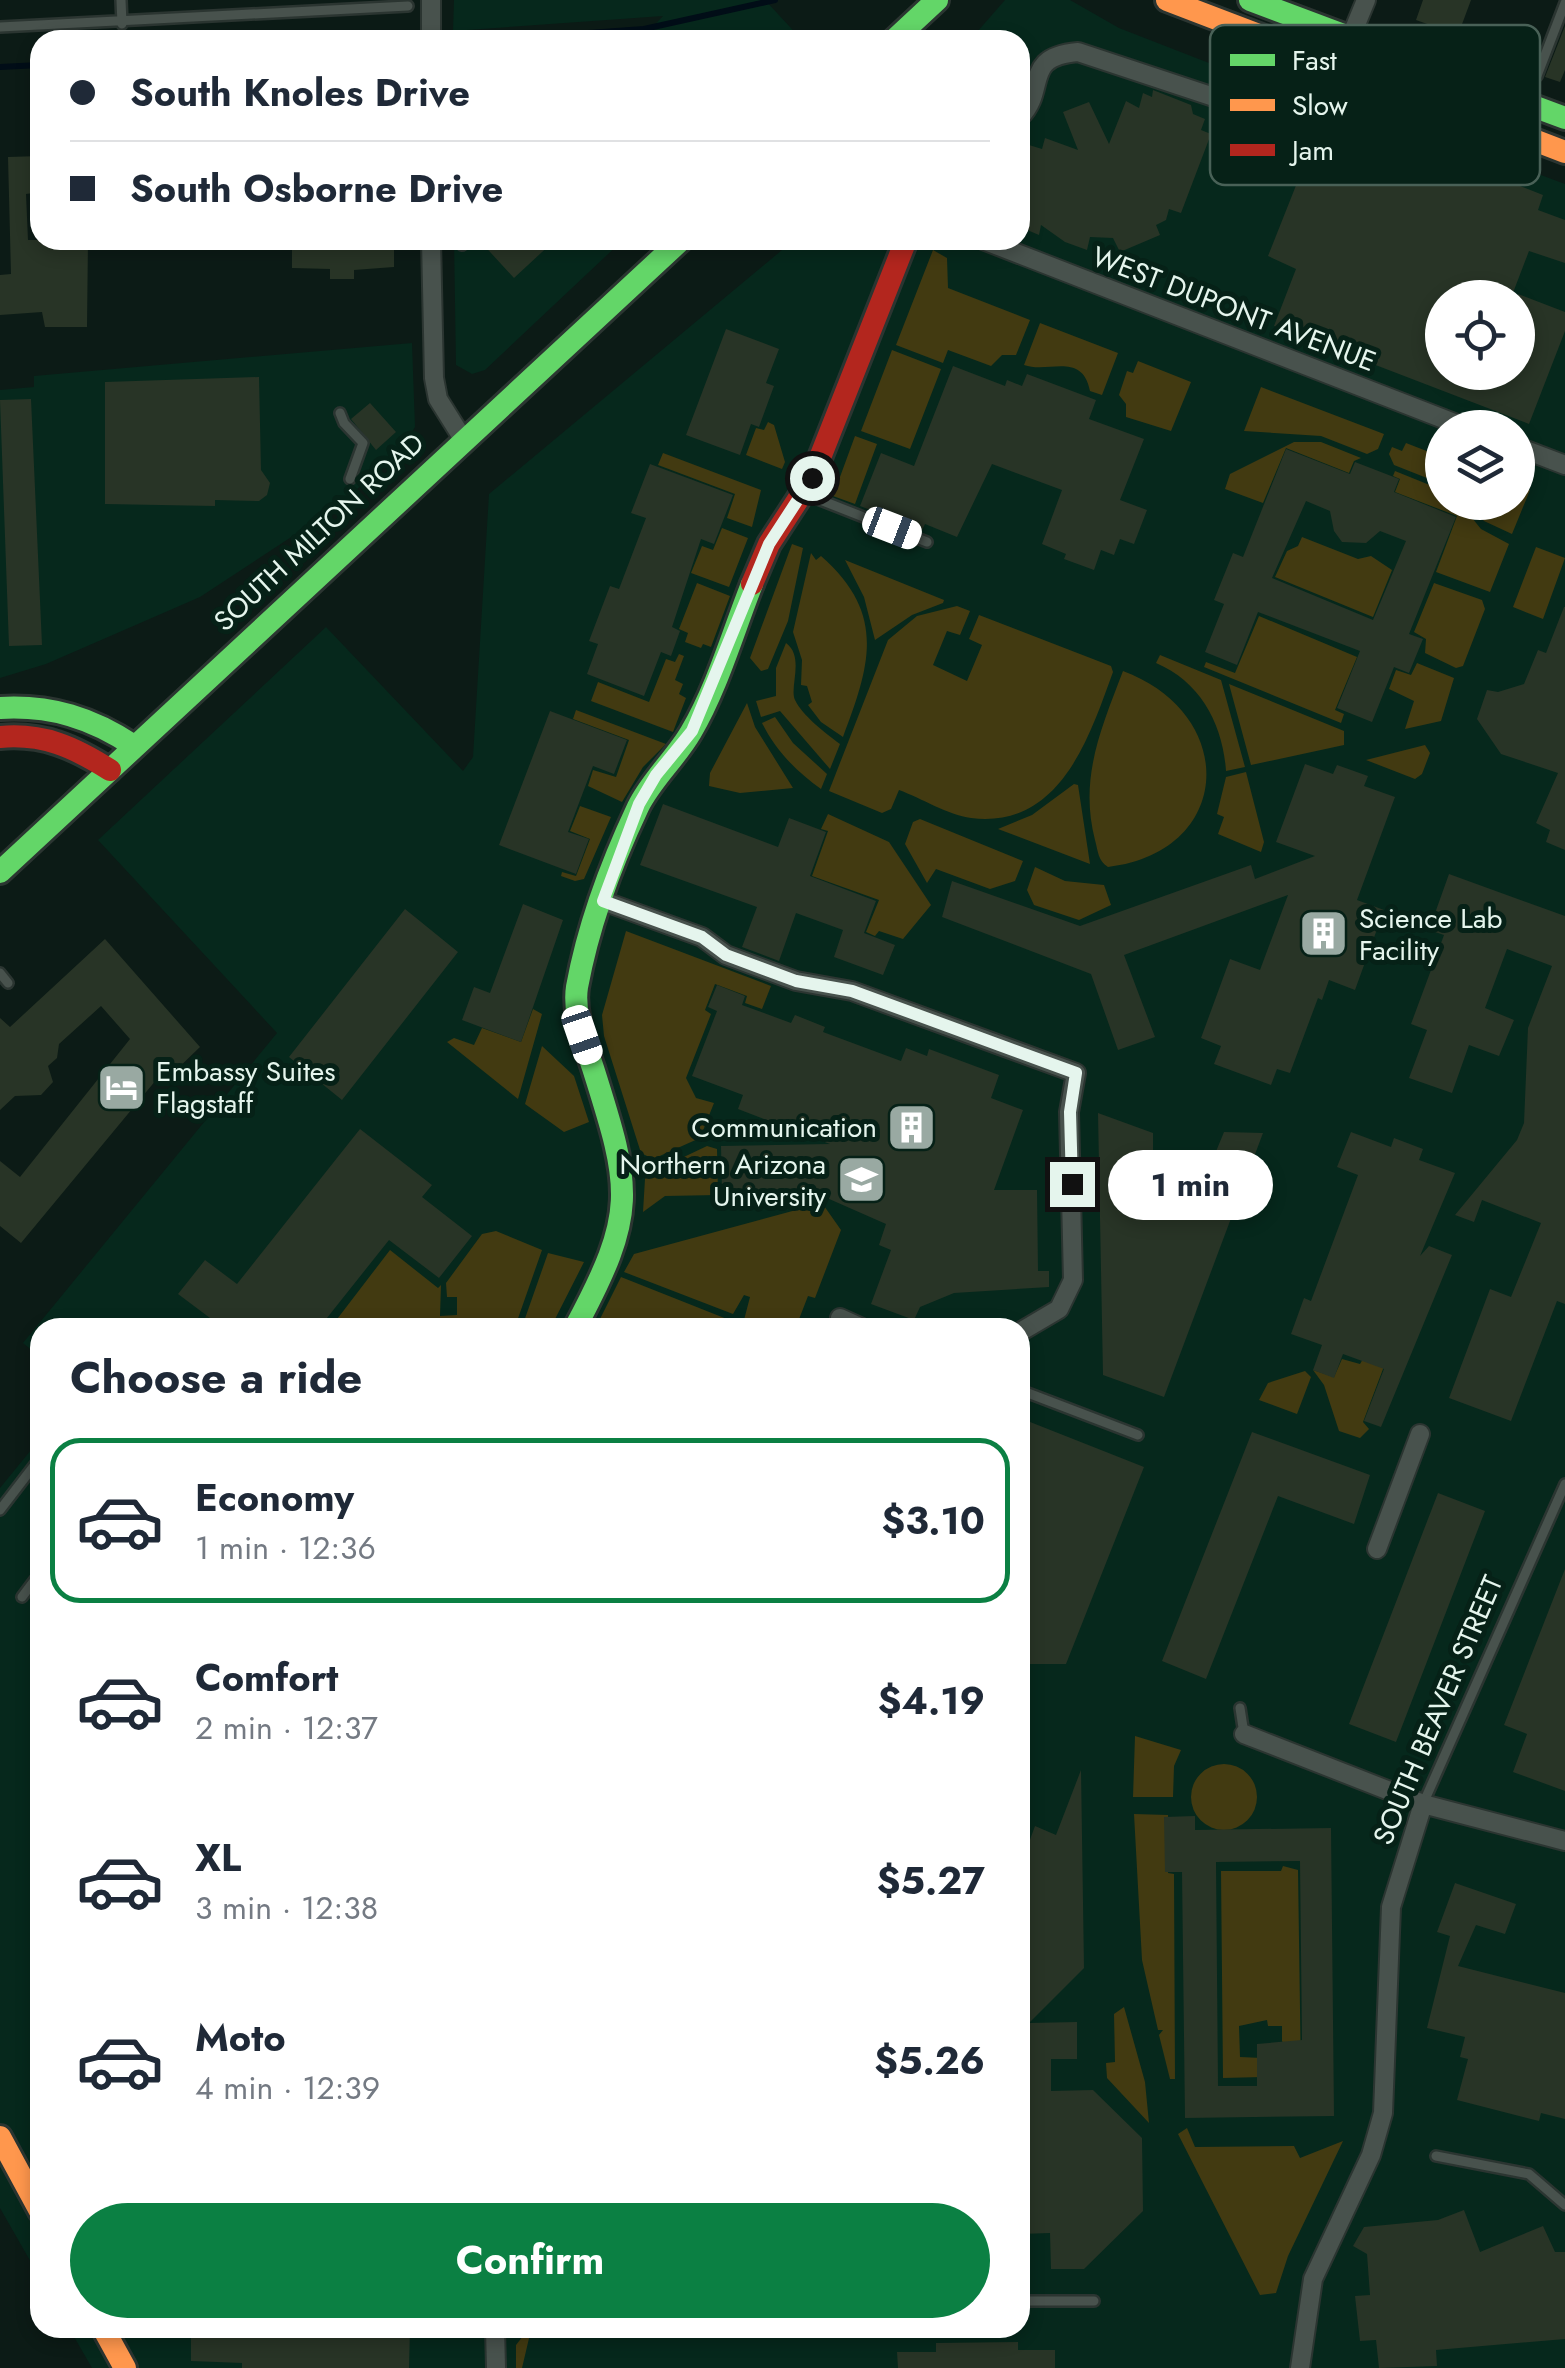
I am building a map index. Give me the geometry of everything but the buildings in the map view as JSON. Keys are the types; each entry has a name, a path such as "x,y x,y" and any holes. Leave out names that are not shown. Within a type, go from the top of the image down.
{"main road":[{"path":"905,30 937,0"},
{"path":"1166,0 1233,25"},
{"path":"1250,0 1316,25"},
{"path":"1540,109 1565,118"},
{"path":"1540,142 1565,152"},
{"name":"SOUTH MILTON ROAD","path":"0,872 463,439 539,376 671,250"},
{"path":"580,1318 607,1268 623,1204 618,1148 582,1035 576,994 584,949 639,804 656,775 692,731 769,544 803,493 834,428 902,250"},
{"path":"0,708 60,710 100,722 134,746"},
{"path":"0,737 25,734 53,738 110,770"},
{"path":"0,2137 30,2192"},
{"path":"108,2338 124,2368"}],"street":[{"path":"431,0 431,30"},
{"path":"1355,25 1366,0"},
{"path":"1222,21 1225,25"},
{"path":"1030,91 1039,68 1055,54 1078,52 1210,98"},
{"path":"431,250 434,378 438,398 463,439"},
{"name":"WEST DUPONT AVENUE","path":"1009,250 1425,412"},
{"path":"1535,453 1565,465"},
{"path":"603,901 702,937 726,955 796,981 852,991 1076,1073 1070,1112 1074,1280 1060,1310 1030,1326"},
{"path":"1378,1550 1420,1434"},
{"path":"1244,1734 1424,1804 1565,1841"},
{"name":"SOUTH BEAVER STREET","path":"1300,2368 1313,2280 1372,2154 1383,2113 1391,1907 1424,1804"},
{"path":"495,2338 496,2368"}],"lane":[{"path":"120,0 122,24"},
{"path":"1540,68 1565,3"},
{"path":"0,27 122,24 408,6"},
{"path":"340,413 344,424 363,443 350,479"},
{"path":"803,493 927,542"},
{"path":"0,974 8,982"},
{"path":"1030,1394 1138,1434"},
{"path":"0,1510 30,1471"},
{"name":"SOUTH BEAVER STREET","path":"1424,1804 1565,1484"},
{"path":"22,1597 30,1586"},
{"path":"1240,1708 1244,1734"},
{"path":"1436,2156 1529,2174 1565,2205"},
{"path":"1030,2301 1094,2301"}],"shaded area":[{"path":"454,0 765,0 793,30 650,30 663,16 453,30"},
{"name":"Northern Arizona University","path":"1005,0 1070,0 1119,28 1210,63 1210,185 1540,185 1540,175 1565,184 1565,2368 92,2368 75,2338 1030,2338 1030,1318 43,1318 277,1033 98,840 326,627 463,771 473,757 489,494 782,250 1030,250 1030,30 979,30"},
{"path":"454,250 612,250 485,370 472,374 456,365"},
{"path":"933,250 947,258 948,288 1030,320 1016,355 1002,355 991,366 948,350 943,363 896,345"},
{"path":"1040,323 1118,353 1102,395 1090,391 1080,371 1063,366 1024,365"},
{"path":"412,343 415,427 404,445 340,505 200,597 46,664 0,678 0,390 34,387 34,376"},
{"path":"892,350 941,369 910,449 861,431"},
{"path":"1138,361 1191,382 1171,431 1126,417 1126,404 1119,395 1127,371 1133,373"},
{"path":"1261,387 1384,434 1378,449 1367,454 1321,436 1244,431"},
{"path":"768,422 774,425 785,462 782,469 746,455 756,428 764,430"},
{"path":"855,436 877,444 855,504 833,496"},
{"path":"1294,442 1321,442 1361,458 1354,461 1349,473 1286,448 1263,503 1225,489 1230,474"},
{"path":"1406,443 1425,450 1425,477 1394,465 1389,454 1392,447 1402,451"},
{"path":"663,453 761,490 752,527 727,518 735,494 658,465"},
{"path":"1395,471 1425,483 1425,504 1395,492 1400,479 1393,476"},
{"path":"1456,520 1474,520 1481,529 1509,544 1490,592 1436,572"},
{"path":"1483,520 1518,520 1512,534"},
{"path":"722,528 748,538 729,587 691,573 702,546 713,550"},
{"path":"1302,537 1358,559 1371,556 1392,570 1373,617 1275,577 1287,551 1298,546"},
{"path":"792,544 803,548 788,621 768,669 761,671 750,658"},
{"path":"1536,547 1565,558 1543,619 1513,607"},
{"path":"811,553 816,560 821,556 842,577 864,620 865,663 843,737 821,722 808,705 812,702 807,686 801,685 802,660 793,632"},
{"path":"845,560 944,600 943,603 912,615 875,640 864,597"},
{"path":"697,583 730,596 711,647 685,642 688,633 679,629"},
{"path":"1434,583 1482,600 1485,609 1463,666 1456,668 1425,653 1426,639 1414,632"},
{"path":"957,606 970,611 960,635 947,631 933,665 967,681 982,645 969,639 979,615 1111,666 1113,672 1093,724 1066,774 1049,794 1027,809 1002,818 962,816 899,790 891,809 882,813 829,791 888,640 917,616"},
{"path":"1259,616 1357,657 1335,710 1344,714 1341,723 1204,667 1206,662 1235,673"},
{"path":"786,643 795,656 794,694 798,706 840,744 830,769 780,711 761,717 756,701 776,696 776,668"},
{"path":"679,654 684,656 675,680 683,684 679,694 686,698 673,732 591,701 598,682 649,702 666,659 675,662"},
{"path":"1160,655 1221,680 1245,767 1226,771 1220,737 1207,707 1186,681 1156,663"},
{"path":"1417,663 1454,678 1441,721 1405,729 1414,701 1389,689 1396,670 1411,675"},
{"path":"1123,671 1161,691 1187,718 1202,748 1206,780 1199,810 1180,836 1150,856 1108,867 1099,855 1091,817 1091,775 1100,734"},
{"path":"1229,684 1344,731 1344,745 1251,765"},
{"path":"747,703 755,727 793,788 740,793 709,786 710,773"},
{"path":"576,710 666,744 643,767 622,802 588,786 593,770 616,777 629,740 573,719"},
{"path":"775,717 793,743 827,774 821,789 787,760 774,743 762,723"},
{"path":"1425,745 1430,753 1422,774 1415,779 1366,760"},
{"path":"1246,772 1264,842 1261,852 1218,834 1224,817 1217,814 1226,777"},
{"path":"1074,784 1078,785 1090,864 998,829 1032,815"},
{"path":"580,806 611,817 584,879 575,881 561,876 562,872 576,876 590,839 570,831"},
{"path":"828,814 889,842 931,905 903,939 879,931 875,936 866,932 879,900 812,876 828,831 821,829"},
{"path":"920,819 1023,861 1015,881 990,889 936,869 927,883 905,844 913,822"},
{"path":"1035,867 1065,881 1104,885 1111,905 1079,920 1034,905 1027,890"},
{"path":"626,931 771,986 762,1009 745,1003 747,996 715,984 705,1010 711,1014 686,1078 696,1098 714,1103 700,1138 653,1159 641,1153 604,1036 602,1015"},
{"path":"533,1009 542,1014 518,1099 447,1042 454,1038 474,1045 482,1028 521,1042"},
{"path":"542,1046 574,1076 589,1122 564,1132 525,1104"},
{"path":"707,1146 717,1149 718,1195 665,1196 643,1212 645,1179 650,1173"},
{"path":"822,1203 841,1230 815,1298 808,1296 799,1318 745,1318 750,1297 744,1295 733,1314 624,1272 634,1254"},
{"path":"496,1231 542,1250 518,1318 338,1318 390,1250 438,1288 441,1285 440,1316 457,1315 457,1297 447,1297 446,1283 482,1234"},
{"path":"548,1253 584,1262 556,1318 525,1318"},
{"path":"621,1277 724,1318 600,1318"},
{"path":"1366,1354 1386,1361 1363,1422 1369,1429 1360,1438 1339,1431 1324,1385 1313,1370 1334,1377 1342,1359 1360,1364"},
{"path":"1305,1371 1311,1377 1297,1414 1259,1400 1268,1383"},
{"path":"30,1451 30,2260 0,2208 0,1488"},
{"path":"1135,1736 1181,1750 1174,1766 1173,1797 1133,1797"},
{"path":"1224,1764 1248,1773 1257,1797 1248,1821 1224,1830 1200,1821 1191,1797 1200,1773"},
{"path":"1134,1814 1168,1815 1168,1873 1174,1874 1175,2079 1170,2079 1159,2035 1163,2030 1158,2030 1142,1960"},
{"path":"1283,1866 1298,1870 1301,2078 1282,2041 1282,2026 1268,2026 1267,2020 1239,2026 1240,2057 1262,2058 1263,2077 1223,2078 1221,1871 1281,1871"},
{"path":"1124,2007 1145,2082 1149,2123 1107,2078 1106,2063 1115,2062 1114,2014"},
{"path":"1187,2128 1195,2147 1294,2146 1300,2158 1343,2141 1288,2256 1276,2293 1260,2295 1178,2134"},
{"path":"521,2338 529,2338 522,2368 516,2368 516,2345"}],"waterway":[{"path":"630,30 775,0"},
{"path":"0,67 30,66"}],"traffic: fast":[{"path":"905,30 937,0"},
{"path":"1250,0 1317,25"},
{"path":"1540,109 1565,118"},
{"path":"0,872 670,250"},
{"path":"580,1318 609,1256 622,1201 615,1144 578,1018 576,997 582,964 602,895 628,828 643,797 685,742 700,715 752,584"},
{"path":"0,708 70,715 134,746"}],"traffic: slow":[{"path":"1167,0 1232,25"},
{"path":"1540,142 1565,152"},
{"path":"0,2137 30,2192"},
{"path":"108,2338 125,2368"}],"traffic: jam":[{"path":"752,584 769,544 812,478 902,250"},
{"path":"0,737 30,737 58,743 110,770"}],"place":[{"name":"Science Lab Facility","path":"1324,934"},
{"name":"Embassy Suites Flagstaff","path":"121,1087"},
{"name":"Communication","path":"912,1127"},
{"name":"Northern Arizona University","path":"861,1180"}],"route":[{"path":"812,478 769,544 692,731 656,775 639,804 603,901 702,937 726,955 796,981 852,991 1076,1073 1070,1112 1072,1184"}]}
